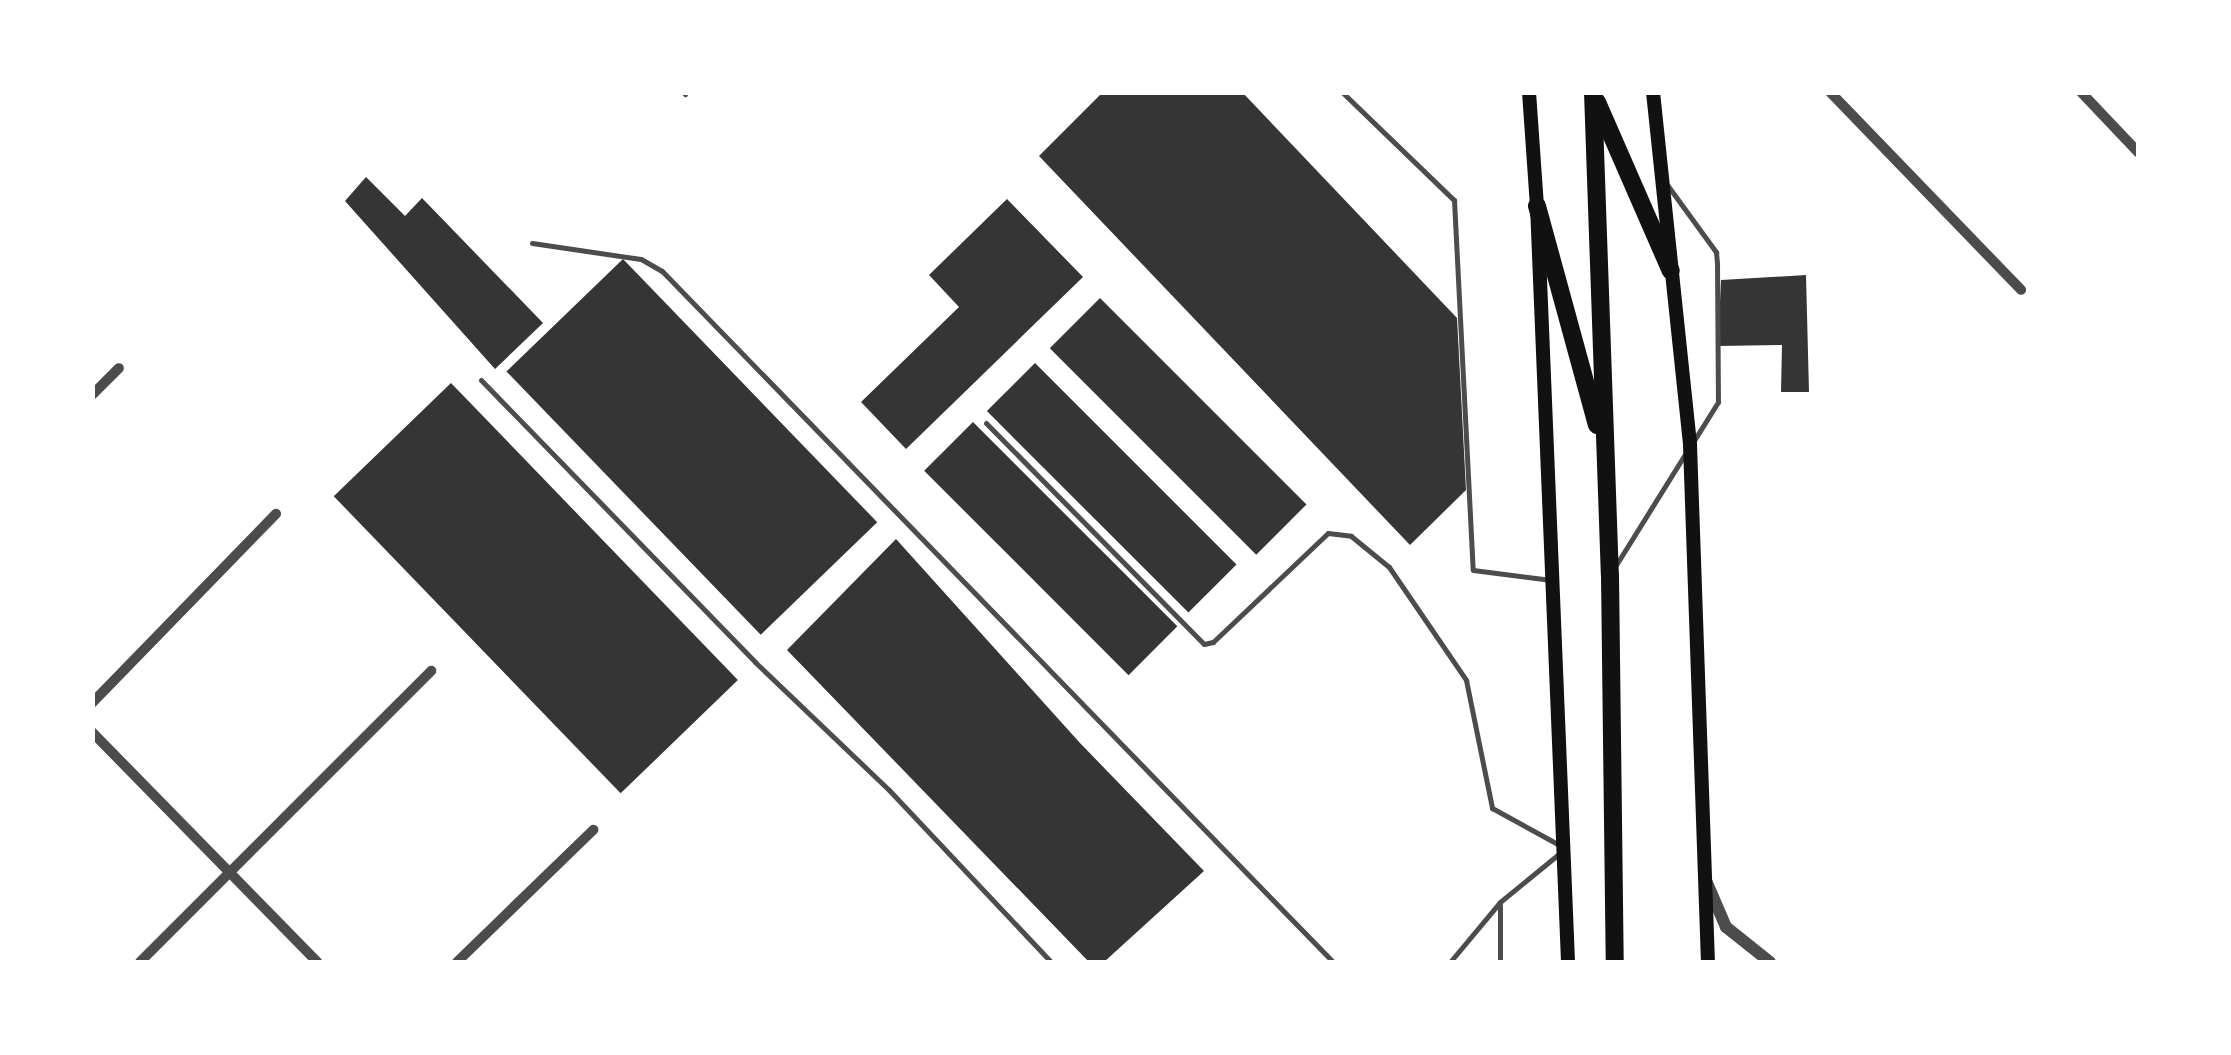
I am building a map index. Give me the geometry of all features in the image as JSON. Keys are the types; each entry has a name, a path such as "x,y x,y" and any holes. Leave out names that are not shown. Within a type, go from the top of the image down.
{"highway":[{"path":"1593,92 1671,271"},
{"path":"1593,92 1610,575 1615,962"},
{"path":"1538,206 1604,449"}],"main road":[{"path":"1528,92 1538,206 1568,962"},
{"path":"1653,92 1690,445 1708,962"}],"street":[{"path":"1830,92 2020,290"},
{"path":"2080,92 2138,152"},
{"path":"92,395 120,368"},
{"path":"92,703 276,514"},
{"path":"140,962 431,671"},
{"path":"92,732 318,962"},
{"path":"457,962 593,830"},
{"path":"1707,883 1726,927 1770,962"}],"lane":[{"path":"1342,92 1454,200 1473,570 1554,581"},
{"path":"1610,575 1718,402 1716,252 1660,176"},
{"path":"532,243 640,259 662,271 1332,962"},
{"path":"482,380 755,662 890,790 1051,962"},
{"path":"986,422 1204,644 1213,642 1328,533 1351,536 1388,567 1466,680 1492,808 1566,848 1500,902 1450,962"},
{"path":"1500,902 1500,962"}],"building":[{"path":"1103,92 1242,92 1457,318 1466,490 1410,545 1039,156"},
{"path":"366,177 405,216 422,198 543,323 495,369 345,201"},
{"path":"1007,199 1083,277 906,449 861,402 959,307 929,275"},
{"path":"623,259 877,522 761,635 506,372"},
{"path":"1806,275 1809,392 1781,392 1782,345 1718,346 1721,280"},
{"path":"1100,298 1306,504 1256,555 1050,348"},
{"path":"1035,363 1237,565 1188,613 987,411"},
{"path":"451,383 738,680 621,793 334,496"},
{"path":"973,422 1177,626 1129,675 924,471"},
{"path":"896,539 1080,743 1204,871 1104,962 1089,962 787,650"}]}
